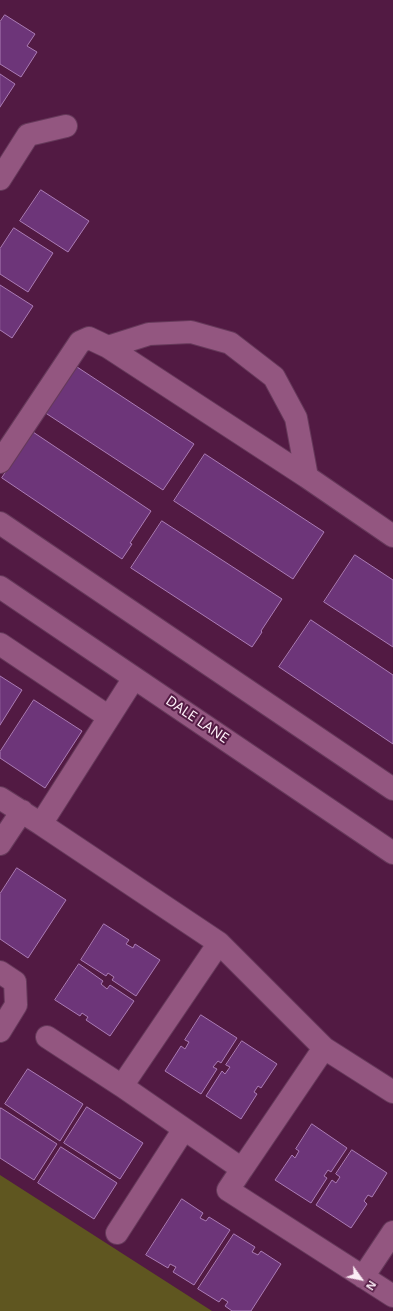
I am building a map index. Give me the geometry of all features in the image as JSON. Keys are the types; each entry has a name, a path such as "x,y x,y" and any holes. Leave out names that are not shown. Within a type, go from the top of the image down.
{"street":[{"path":"0,179 28,135 66,126"},
{"path":"108,347 149,334 191,332 230,344 274,377 296,418 307,477"},
{"path":"0,462 80,342 89,338 108,347 307,477 393,536"},
{"path":"0,523 393,789"},
{"name":"DALE LANE","path":"0,587 393,853"},
{"path":"0,644 109,717"},
{"path":"41,824 134,678"},
{"path":"0,798 22,811 219,943 324,1048 393,1092"},
{"path":"0,844 22,811"},
{"path":"122,1086 219,943"},
{"path":"0,972 15,982 16,1006 0,1031"},
{"path":"46,1037 122,1086 242,1169"},
{"path":"324,1048 228,1190 393,1296"},
{"path":"117,1233 184,1129"},
{"path":"363,1277 393,1232"}],"shaded area":[{"path":"0,1175 212,1311 0,1311"}],"building":[{"path":"5,15 35,34 27,46 37,52 21,77 0,64 0,22"},
{"path":"0,74 15,84 0,107"},
{"path":"41,190 89,221 68,252 20,221"},
{"path":"14,228 53,253 28,292 0,274 0,249"},
{"path":"0,285 33,306 12,338 0,330"},
{"path":"74,365 194,444 163,490 44,412"},
{"path":"33,432 151,511 130,543 132,544 122,559 2,478"},
{"path":"205,454 324,532 293,579 174,501"},
{"path":"162,521 282,599 252,647 131,568"},
{"path":"355,555 393,580 393,647 324,602"},
{"path":"311,620 393,675 393,744 279,667"},
{"path":"0,676 22,690 0,725"},
{"path":"34,700 82,731 45,788 0,758 0,752"},
{"path":"17,868 66,900 28,958 0,939 0,894"},
{"path":"104,924 129,940 126,944 133,948 135,944 160,960 136,996 112,980 114,977 108,973 106,976 81,960"},
{"path":"79,964 103,981 101,984 107,989 110,985 134,1001 110,1036 86,1020 88,1017 82,1013 80,1016 55,1000"},
{"path":"201,1015 237,1038 221,1063 218,1061 213,1067 217,1069 201,1094 165,1071 181,1046 185,1049 189,1042 185,1040"},
{"path":"242,1041 277,1064 261,1088 258,1086 254,1092 257,1094 241,1119 206,1096 222,1071 225,1074 230,1067 226,1065"},
{"path":"28,1069 83,1104 60,1141 5,1104"},
{"path":"87,1107 143,1143 120,1179 64,1143"},
{"path":"1,1108 57,1144 34,1180 0,1158"},
{"path":"312,1124 347,1148 331,1172 328,1170 324,1176 327,1178 311,1203 275,1180 292,1155 295,1158 299,1151 296,1149"},
{"path":"61,1147 117,1183 94,1219 38,1183"},
{"path":"352,1150 387,1173 372,1197 368,1195 364,1201 367,1204 351,1228 316,1205 332,1180 336,1183 340,1177 336,1174"},
{"path":"182,1199 203,1213 200,1218 206,1221 209,1217 230,1230 194,1285 173,1272 176,1267 170,1264 168,1268 146,1255"},
{"path":"234,1234 255,1247 252,1252 258,1255 261,1251 281,1264 251,1311 232,1311 225,1306 228,1302 222,1298 219,1302 198,1289"}]}
